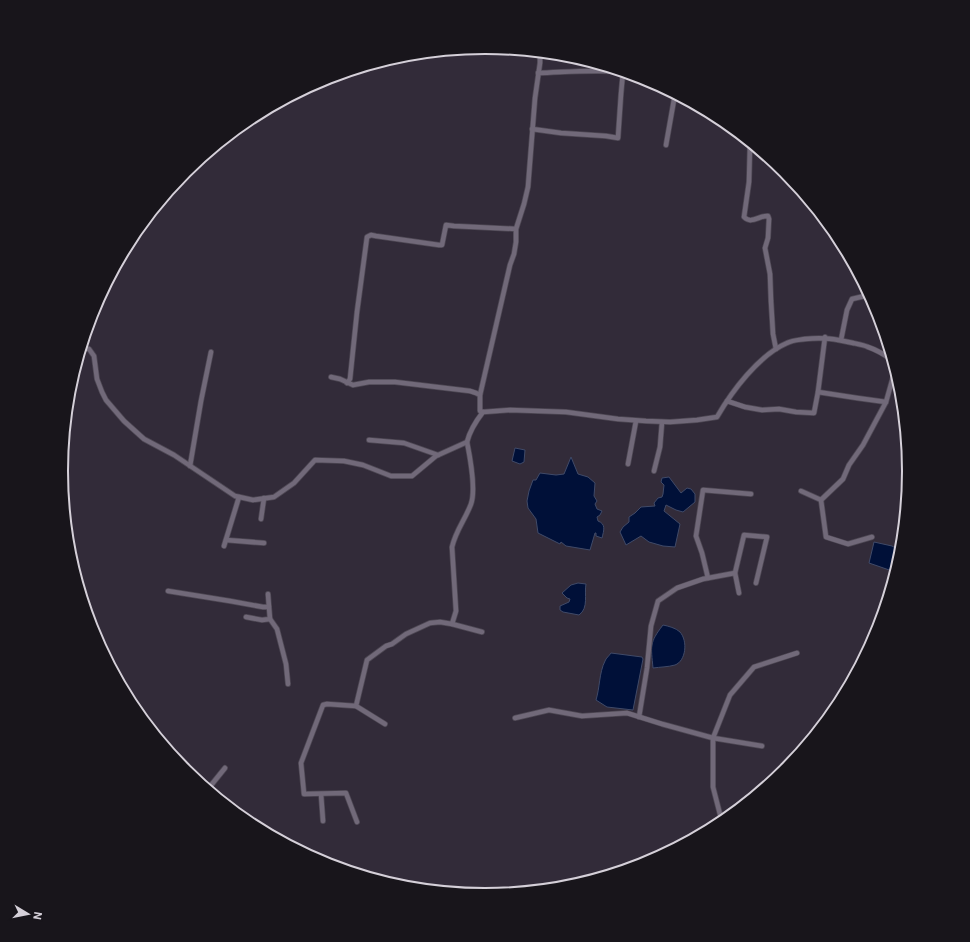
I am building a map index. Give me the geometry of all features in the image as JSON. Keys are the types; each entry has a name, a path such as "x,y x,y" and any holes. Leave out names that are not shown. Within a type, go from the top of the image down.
{"street":[{"path":"540,58 532,129 528,187 516,229 514,254 510,265 480,395 480,411 510,410 566,412 618,420 636,421 662,422 698,420 717,417 727,401 752,369 770,353 788,342 825,337 869,347 886,357"},
{"path":"538,73 603,71"},
{"path":"532,129 618,138 623,77"},
{"path":"666,145 674,100"},
{"path":"750,149 749,182 744,217 750,220 768,216 769,219 768,238 765,248 770,274 773,334 776,349"},
{"path":"347,383 350,379 367,237 371,235 442,245 446,225 516,229"},
{"path":"840,340 847,310 852,299 863,296"},
{"path":"727,401 745,407 762,410 779,409 814,413 825,337"},
{"path":"86,349 89,350 94,356 97,379 106,400 124,421 144,439 174,455 235,496 239,497 254,500 274,497 294,483 315,460 344,461 363,465 391,476 412,476 438,455 467,442"},
{"path":"190,466 211,352"},
{"path":"331,377 353,385 369,382 395,382 470,391 480,395"},
{"path":"820,500 843,479 849,465 863,445 886,402 892,381"},
{"path":"818,392 886,402"},
{"path":"452,624 456,611 452,547 454,538 472,502 472,475 467,442 473,426 484,412"},
{"path":"628,464 636,421"},
{"path":"654,471 660,447 662,422"},
{"path":"369,440 404,443 438,455"},
{"path":"708,578 696,536 703,490 751,494"},
{"path":"800,491 820,500"},
{"path":"224,546 239,497"},
{"path":"262,518 264,498"},
{"path":"820,500 826,537 848,544 872,538"},
{"path":"738,593 735,573 744,535 768,537 756,582"},
{"path":"226,540 264,543"},
{"path":"639,717 647,668 651,626 658,601 677,588 708,578 735,573"},
{"path":"168,591 269,607"},
{"path":"268,594 270,619 277,629 286,664 288,684"},
{"path":"246,617 262,620 270,619"},
{"path":"356,706 367,660 406,634 430,623 440,622 482,632"},
{"path":"720,816 713,787 713,738 730,695 754,667 797,653"},
{"path":"357,822 346,793 304,794 301,763 323,705 356,706 385,724"},
{"path":"515,718 549,710 582,716 627,713 713,738 762,746"},
{"path":"211,786 225,768"},
{"path":"321,794 323,821"}],"water":[{"path":"515,448 525,450 524,462 520,464 512,461"},
{"path":"571,457 578,474 588,477 595,483 594,496 597,501 595,504 597,509 602,511 597,517 604,530 602,538 596,536 595,533 590,550 566,546 561,542 560,544 538,533 536,519 528,508 527,501 533,480 536,480 540,473 556,475 564,474"},
{"path":"669,477 681,493 687,488 691,489 695,494 695,502 683,512 666,505 664,511 680,524 675,547 663,546 649,542 641,536 626,545 620,532 629,522 629,517 641,507 655,506 654,503 658,498 662,497 663,494 664,485 661,482 662,478"},
{"path":"874,542 895,547 890,570 869,563"},
{"path":"578,583 586,584 586,601 584,609 579,615 563,612 560,610 560,606 569,602 570,599 562,593 571,585"},
{"path":"663,625 674,628 683,636 685,645 684,655 679,663 675,665 653,668 652,645 655,636"},
{"path":"611,653 642,657 643,659 633,710 607,707 596,700 603,666"}]}
